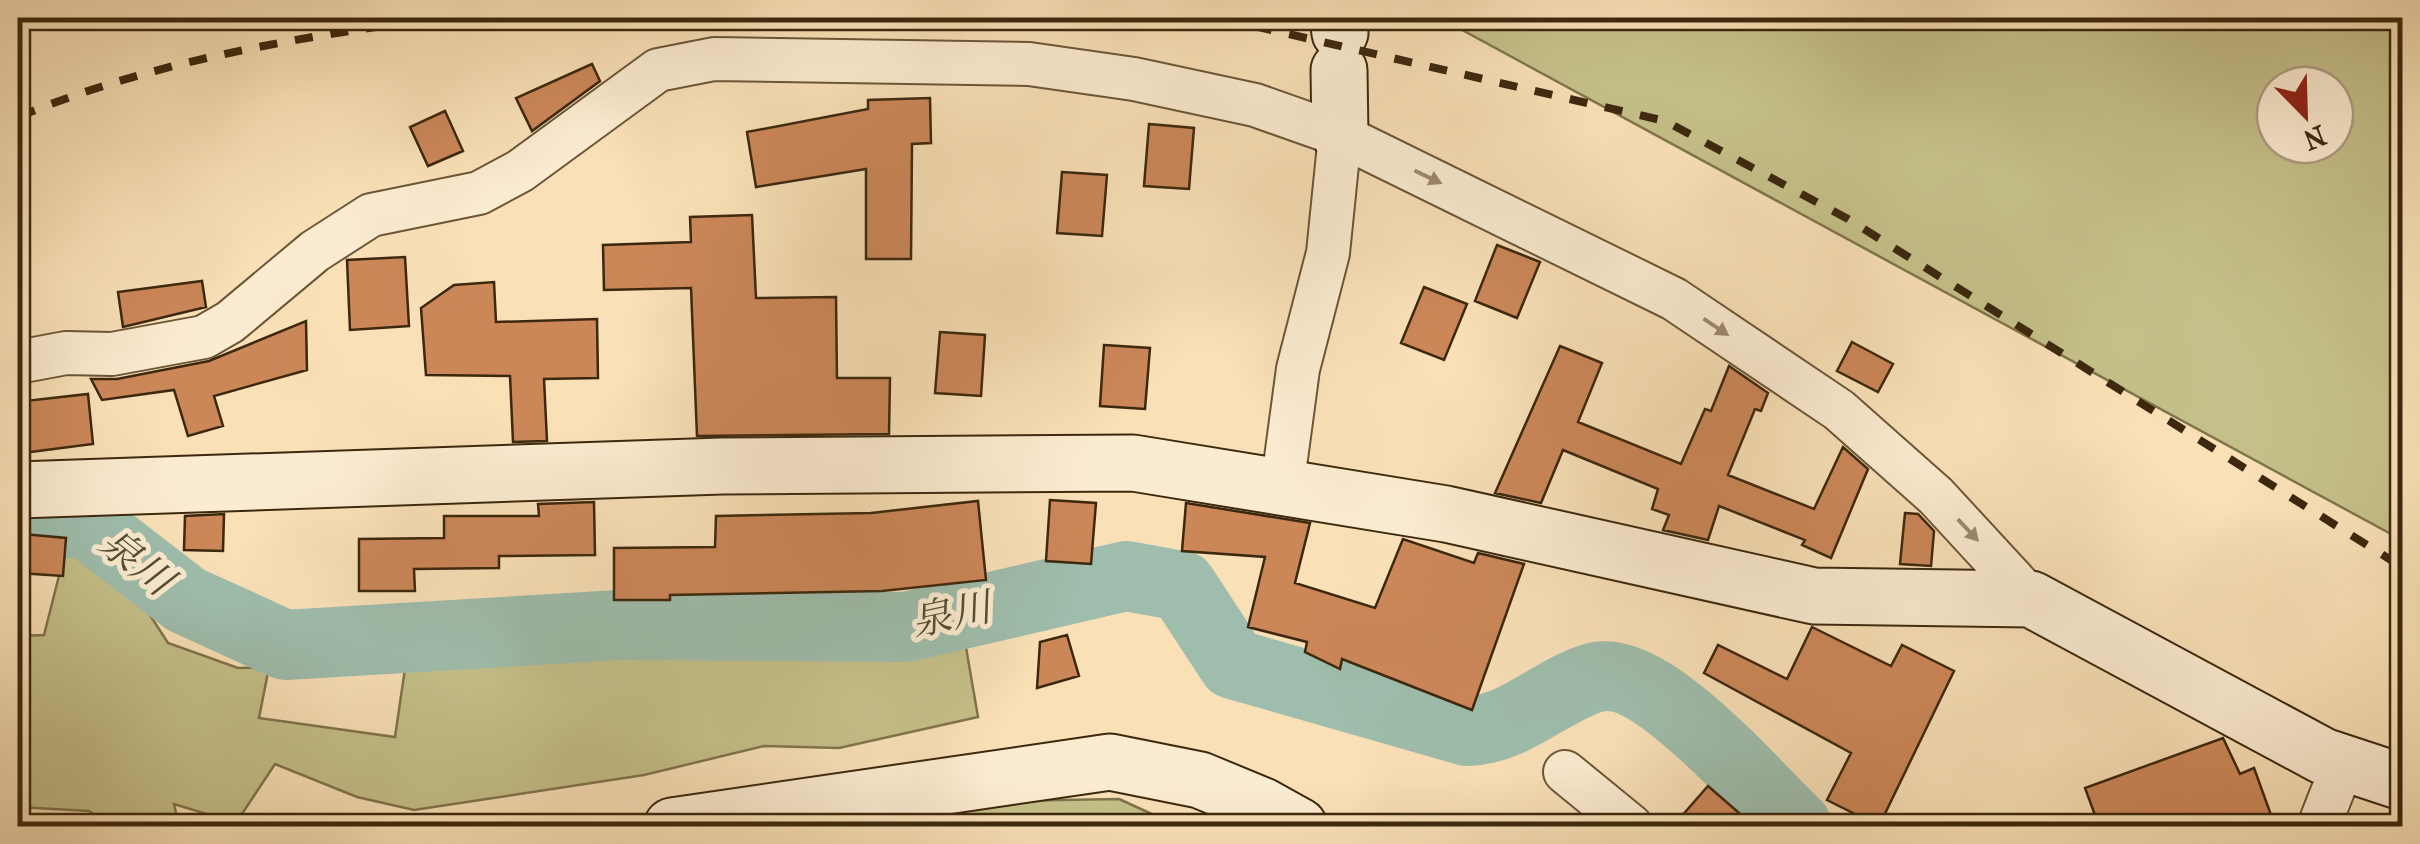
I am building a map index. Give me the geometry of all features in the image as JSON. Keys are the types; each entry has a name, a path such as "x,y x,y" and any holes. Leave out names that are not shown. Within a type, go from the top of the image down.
{"street":[{"path":"1282,488 1298,369 1328,253 1340,135 1339,40"},
{"path":"18,362 66,353 112,354 204,336 230,322 315,251 371,215 479,193 520,171 658,70 714,59 1029,64 1134,79 1255,105 1340,135 1674,299 1839,410 1936,496 2031,599 2110,645 2344,762 2402,782"},
{"path":"18,490 722,466 1133,463 1446,514 1814,596 2031,599"},
{"path":"672,826 1110,762 1200,780 1299,826"},
{"path":"2318,826 2344,762"},
{"path":"1565,772 1631,826"}],"shaded area":[{"path":"1440,18 2402,18 2402,540"},
{"path":"65,552 126,578 168,643 238,668 269,667 259,718 395,737 407,655 711,642 892,644 963,630 978,717 839,748 764,746 644,775 414,810 357,797 275,764 236,823 174,804 179,826 111,826 89,811 18,807 18,636 44,635"},
{"path":"1119,799 1178,826 818,826 995,801"}],"building":[{"path":"592,64 600,81 532,131 516,98"},
{"path":"930,98 931,143 912,144 911,259 866,259 866,169 756,187 747,132 868,109 868,100"},
{"path":"445,111 463,151 428,166 410,127"},
{"path":"1149,124 1194,128 1189,189 1144,186"},
{"path":"1062,172 1107,175 1102,236 1057,233"},
{"path":"752,215 756,298 836,297 837,378 890,378 889,434 697,436 691,288 604,290 603,245 691,242 690,217"},
{"path":"1497,245 1540,262 1517,318 1475,301"},
{"path":"405,257 409,326 350,330 347,260"},
{"path":"202,281 206,307 123,327 118,292"},
{"path":"494,282 496,322 597,319 598,378 544,379 547,441 513,442 510,376 426,375 421,308 454,285"},
{"path":"1424,287 1467,304 1444,360 1401,343"},
{"path":"306,321 307,370 214,396 223,426 188,436 174,390 102,400 91,379 117,379 209,361"},
{"path":"940,332 985,335 981,396 935,393"},
{"path":"1852,342 1893,364 1878,392 1837,371"},
{"path":"1104,345 1150,348 1145,409 1100,406"},
{"path":"1560,346 1602,363 1578,422 1681,464 1705,409 1711,411 1729,366 1768,393 1761,411 1755,409 1728,475 1814,509 1843,447 1868,469 1831,558 1802,545 1805,540 1719,506 1708,540 1663,530 1669,515 1652,509 1658,489 1563,450 1541,503 1495,493"},
{"path":"88,394 93,444 30,452 25,401"},
{"path":"1050,500 1096,503 1091,564 1046,561"},
{"path":"978,501 986,580 882,591 670,595 670,600 614,600 614,548 715,547 716,516 871,513"},
{"path":"594,502 595,555 499,556 499,568 414,569 415,591 359,591 359,539 444,538 444,516 539,516 538,504"},
{"path":"1186,503 1310,523 1295,583 1375,608 1403,539 1474,563 1478,553 1524,564 1472,710 1342,659 1340,669 1305,652 1307,642 1248,627 1265,557 1182,551"},
{"path":"1905,513 1918,514 1934,531 1931,566 1900,564"},
{"path":"224,514 223,551 184,550 185,516"},
{"path":"23,534 66,538 63,576 19,573"},
{"path":"1812,627 1891,666 1902,645 1954,671 1879,826 1827,800 1851,753 1704,673 1718,645 1787,679"},
{"path":"1067,635 1079,676 1037,688 1040,642"},
{"path":"2223,738 2240,774 2254,768 2275,826 2099,826 2085,788"},
{"path":"1708,786 1754,826 1673,826"}],"waterway":[{"name":"泉川","path":"18,527 85,522 186,600 285,645 620,625 906,627 1126,576 1182,586 1233,664 1467,731 1501,724 1593,678 1616,678 1643,688 1701,731 1797,826"}],"railway":[{"path":"18,117 172,66 277,43 438,18"},
{"path":"1219,18 1665,121 1848,219 2402,567"}]}
